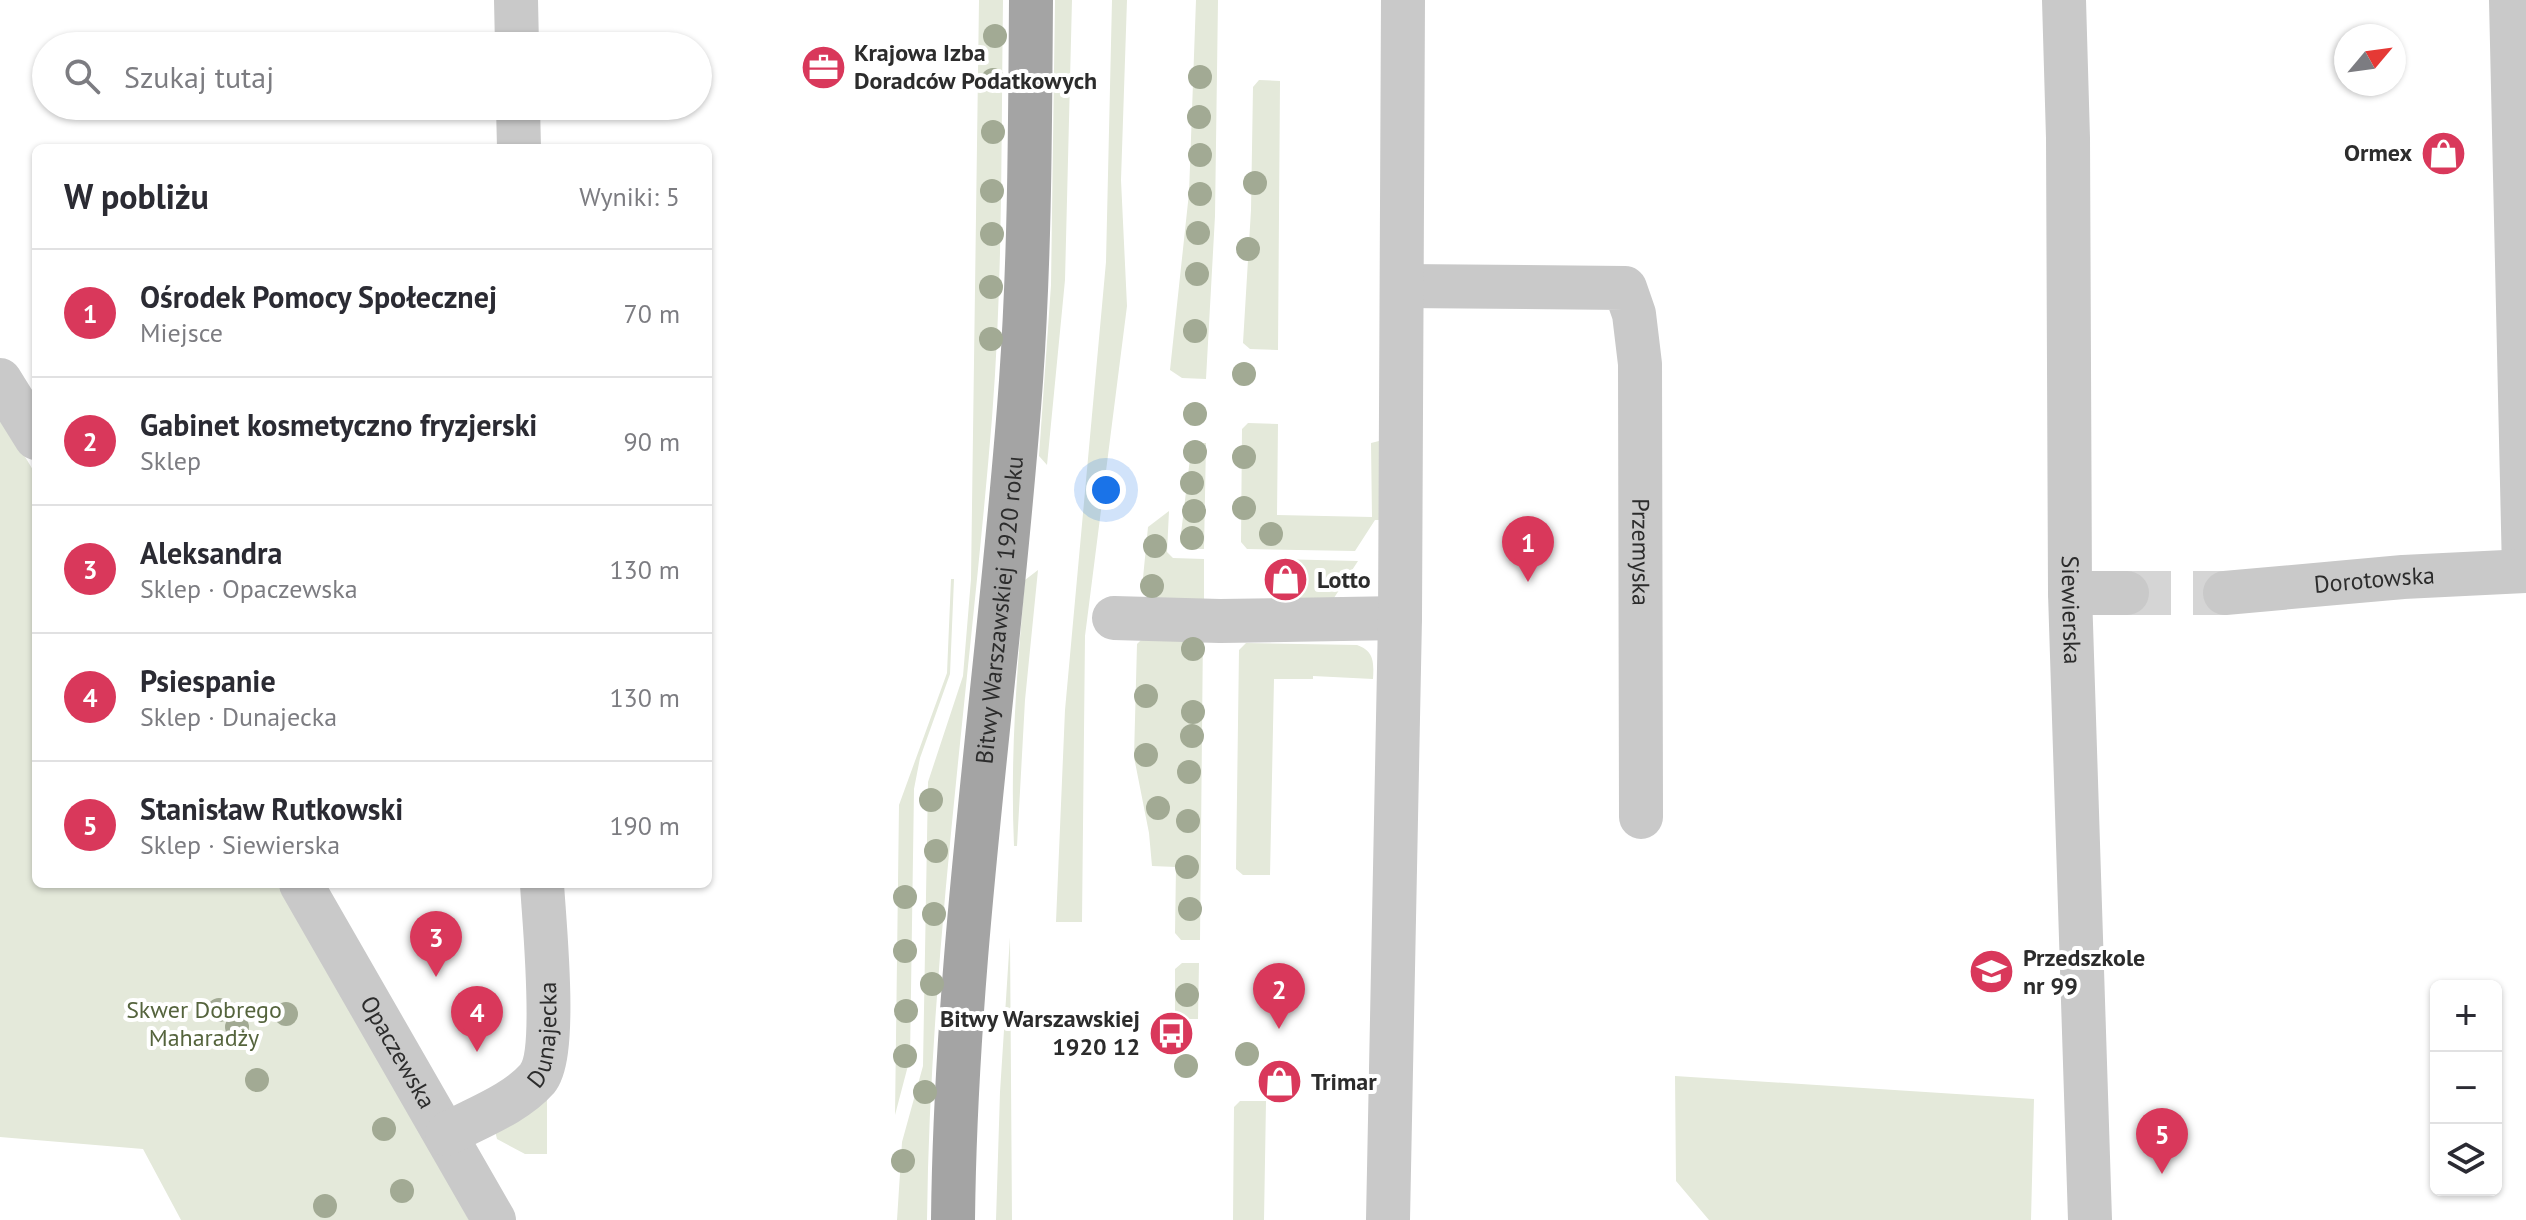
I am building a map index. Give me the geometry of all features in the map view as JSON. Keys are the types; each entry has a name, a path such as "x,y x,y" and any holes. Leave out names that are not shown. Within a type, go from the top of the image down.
{"main road":[{"name":"Bitwy Warszawskiej 1920 roku","path":"953,1220 956,1088 965,936 1021,382 1028,250 1031,0"}],"street":[{"path":"516,0 517,32"},
{"path":"1388,1220 1400,618 1403,0"},
{"name":"Siewierska","path":"2064,0 2068,138 2070,593 2090,1220"},
{"path":"2511,0 2525,571"},
{"path":"518,120 519,144"},
{"name":"Przemyska","path":"1403,286 1625,288 1634,314 1640,364 1641,817"},
{"path":"0,380 32,432"},
{"name":"Dorotowska","path":"2225,593 2403,577 2525,571"},
{"path":"2070,593 2127,593"},
{"path":"1114,618 1220,621 1400,618"},
{"name":"Opaczewska","path":"303,888 494,1220"},
{"name":"Dunajecka","path":"447,1134 523,1091 538,1078 546,1064 548,1001 542,888"}],"green space":[{"path":"979,0 1003,0 996,366 943,919 935,1019 927,1220 897,1220 902,1142 923,1066 928,782 963,676 971,579"},
{"path":"1055,0 1072,0 1065,280 1047,465 1039,456 1051,285"},
{"path":"1112,0 1127,0 1121,180 1127,306 1085,636 1082,922 1056,922 1065,710 1106,262"},
{"path":"1196,0 1218,0 1215,216 1206,379 1182,378 1170,370 1189,193"},
{"path":"1259,80 1280,81 1278,350 1250,349 1243,343 1251,210 1253,87"},
{"name":"Skwer Dobrego Maharadży","path":"0,415 32,468 32,888 288,888 469,1220 181,1220 143,1149 0,1137"},
{"path":"1248,423 1278,424 1277,515 1372,517 1371,443 1379,441 1380,520 1375,520 1355,551 1247,549 1241,542 1242,429"},
{"path":"1199,443 1206,443 1204,549 1186,549 1180,542 1191,450"},
{"path":"1169,511 1167,552 1173,558 1204,559 1204,607 1151,600 1142,588 1148,527"},
{"path":"1276,559 1358,561 1332,601 1299,600 1299,570 1276,569"},
{"path":"1038,570 1025,700 1017,846 1014,846 1014,746 1022,613 1025,580"},
{"path":"951,579 954,579 950,674 920,758 914,789 910,1058 895,1115 899,805 947,673"},
{"path":"1203,630 1200,940 1181,940 1175,933 1176,867 1152,866 1149,833 1134,757 1137,644 1143,638"},
{"path":"1246,643 1357,645 1367,650 1373,662 1373,679 1313,676 1313,679 1274,679 1270,875 1243,875 1236,869 1239,650"},
{"path":"1010,937 1012,1220 996,1220 1000,1092"},
{"path":"1182,963 1199,963 1198,1019 1182,1019 1175,1013 1175,969"},
{"path":"1675,1076 2034,1099 2031,1220 1709,1220 1676,1181"},
{"path":"547,1097 547,1154 525,1154 497,1139 495,1131"},
{"path":"1240,1101 1266,1101 1264,1220 1233,1220 1234,1107"}],"tunnel":[{"path":"2127,593 2225,593"}],"place":[{"name":"Krajowa Izba Doradców Podatkowych","path":"823,67"},
{"name":"Ormex","path":"2443,153"},
{"name":"Lotto","path":"1286,580"},
{"name":"Ośrodek Pomocy Społecznej","path":"1528,582"},
{"name":"Przedszkole nr 99","path":"1992,972"},
{"name":"Aleksandra","path":"436,977"},
{"name":"Gabinet kosmetyczno fryzjerski","path":"1279,1029"},
{"name":"Bitwy Warszawskiej 1920 12","path":"1171,1033"},
{"name":"Psiespanie","path":"477,1052"},
{"name":"Trimar","path":"1280,1082"},
{"name":"Stanisław Rutkowski","path":"2162,1174"}]}
